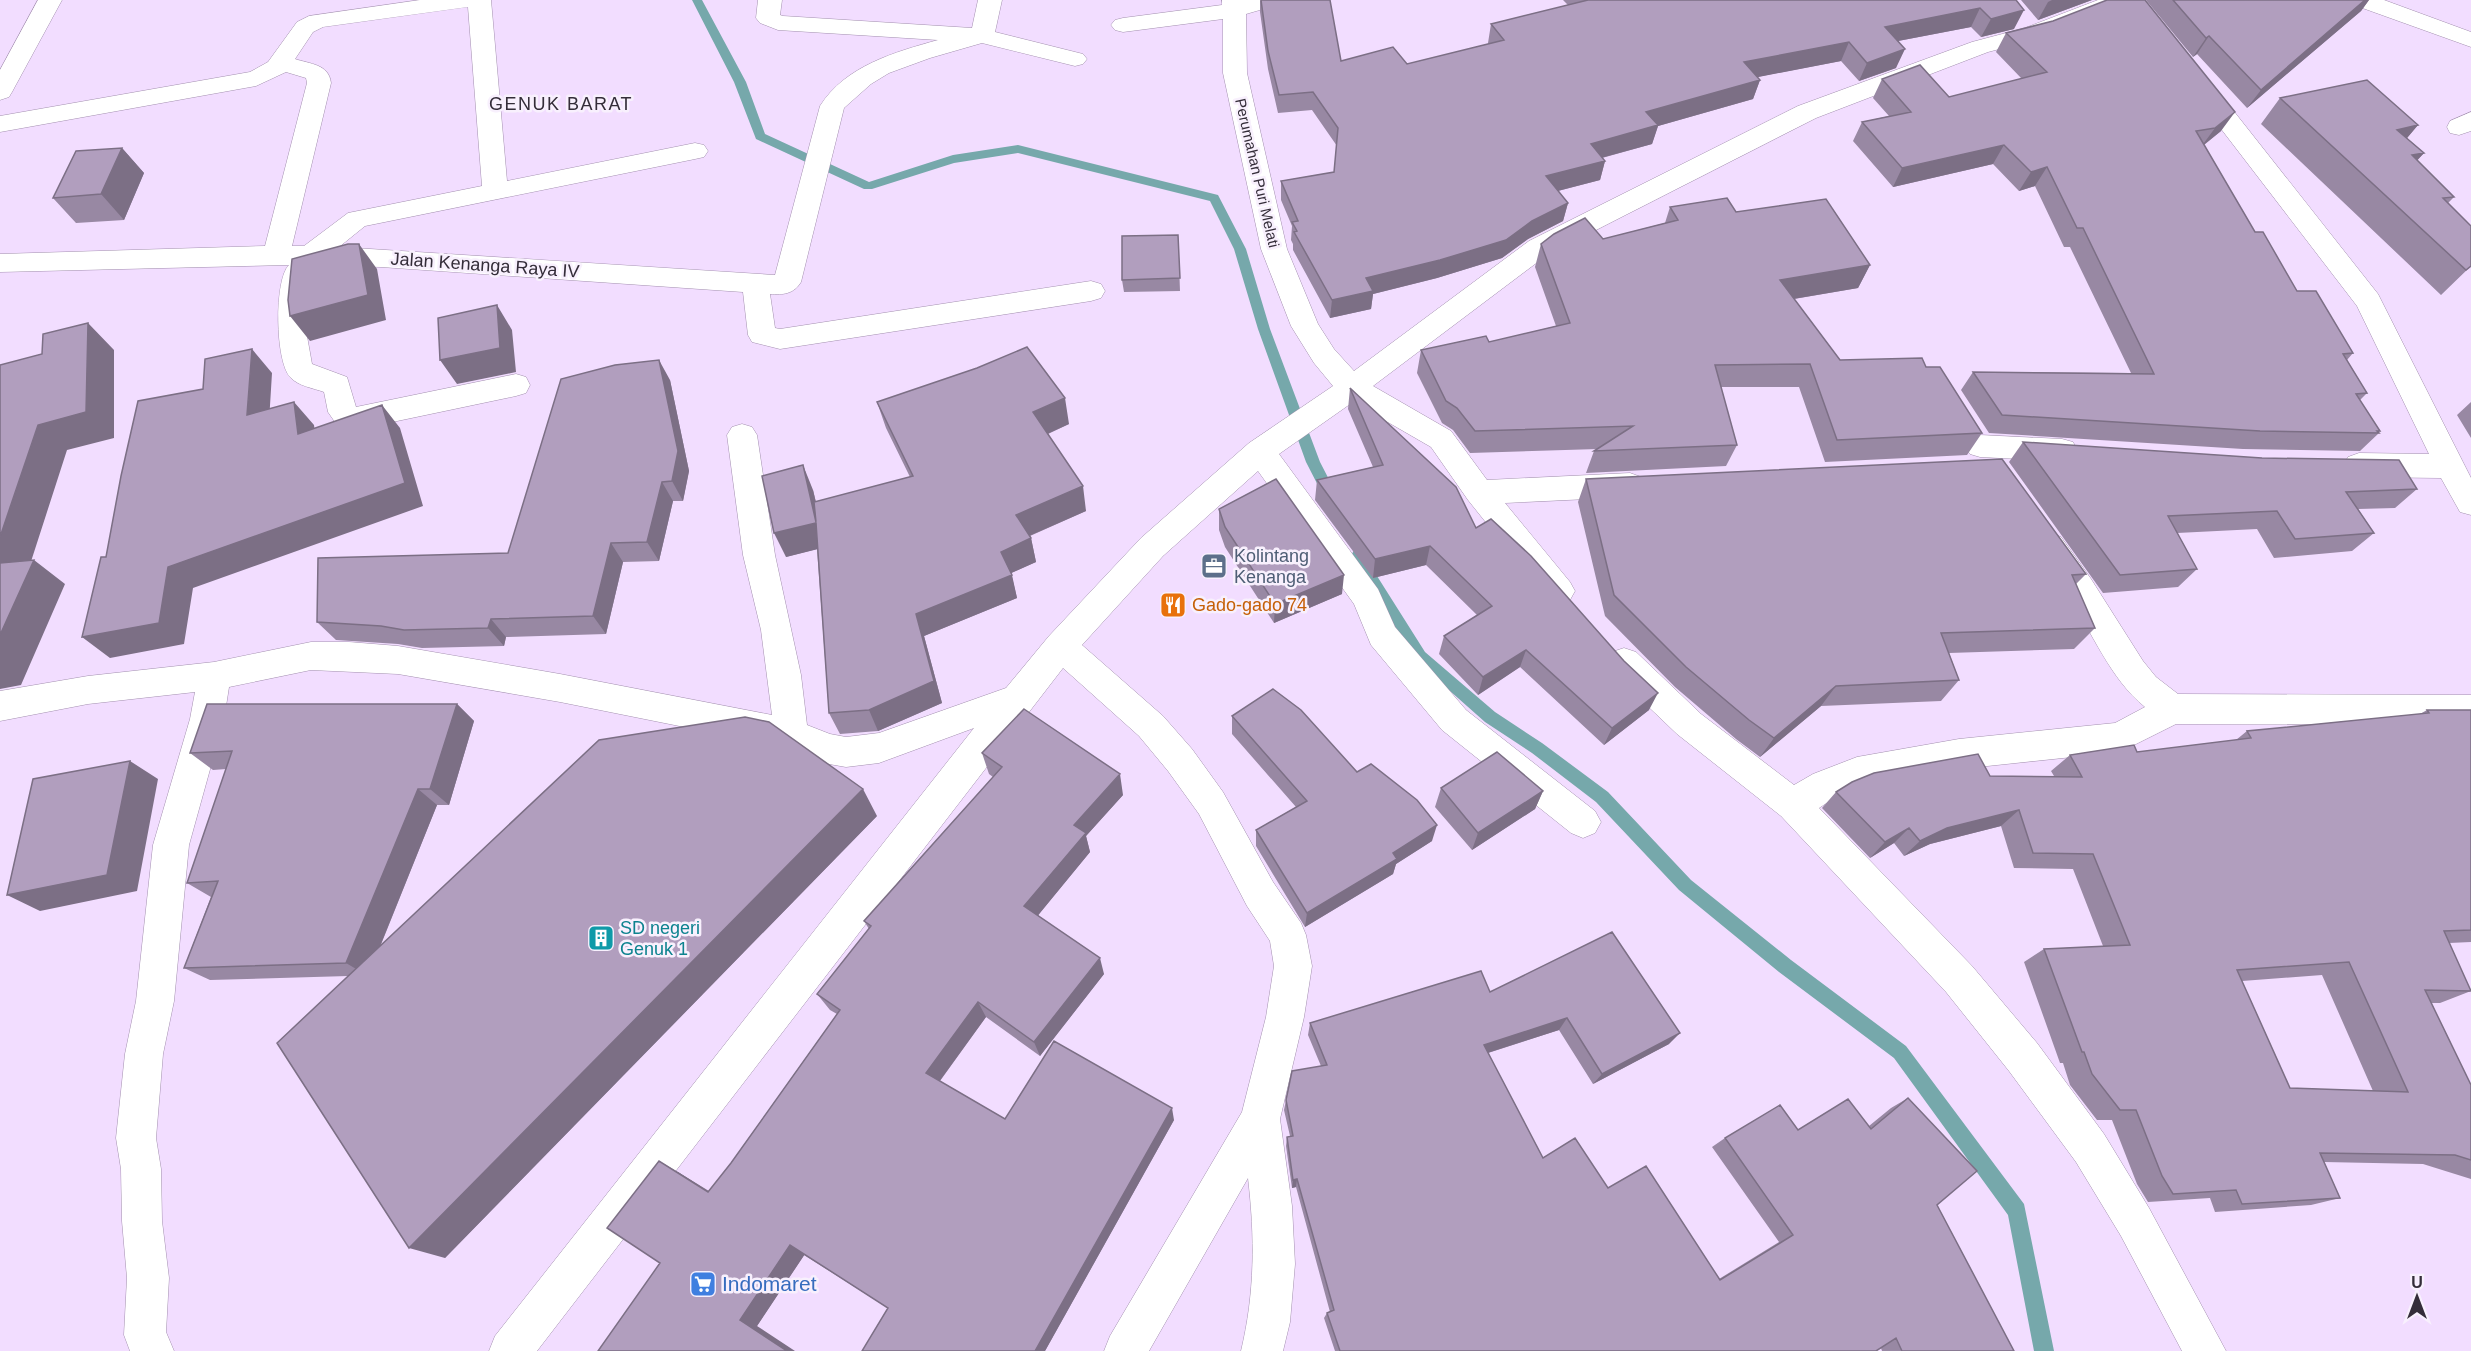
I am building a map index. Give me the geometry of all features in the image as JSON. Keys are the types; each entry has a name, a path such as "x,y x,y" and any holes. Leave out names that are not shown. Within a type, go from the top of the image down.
{"street":[{"path":"2,82 50,0"},
{"path":"0,124 256,78 281,63 305,27 326,10 472,0"},
{"path":"479,0 495,192"},
{"path":"770,0 768,18 778,23 982,36 1075,59"},
{"path":"982,36 990,0"},
{"path":"1123,25 1269,0"},
{"path":"2362,0 2471,40"},
{"path":"510,1351 1018,698 1061,646 1152,547 1268,447 1538,248 1807,112 1980,47 2026,25 2130,3"},
{"name":"Perumahan Puri Melati","path":"1234,5 1235,73 1274,249 1305,326 1344,393 1441,439 1479,492 1575,609"},
{"name":"Jalan Kenanga Raya IV","path":"0,263 295,256 436,261 783,285 787,282 813,188 832,106 853,84 906,58 982,36"},
{"path":"281,63 315,73 318,75 319,83 295,256 291,325 299,369 307,375 337,385 343,412 347,417 359,418 516,385"},
{"path":"2183,64 2257,156 2368,302 2463,485"},
{"path":"295,256 357,219 695,151"},
{"path":"755,283 762,335 780,339 1091,291"},
{"path":"742,435 759,555 785,675 791,734"},
{"path":"1268,447 1366,598 1382,635 1454,720 1583,822"},
{"path":"1983,457 2084,452"},
{"path":"2336,465 2463,485"},
{"path":"1479,492 1659,484"},
{"path":"2034,523 2080,588 2131,671 2144,687 2172,710"},
{"path":"1606,642 1689,724 1792,805 1959,979 2023,1057 2090,1148 2135,1222 2205,1351"},
{"path":"1061,646 1151,726 1211,802 1260,894 1288,936 1293,966 1285,1017 1260,1119 1125,1351"},
{"path":"0,706 88,690 214,676 311,656 349,656 398,660 560,688 791,734 829,749 846,752 879,748 1018,698"},
{"path":"153,1351 145,1335 148,1278 142,1221 141,1170 136,1138 144,1054 155,1001 171,845 207,719 214,676"},
{"path":"1792,805 1825,785 1857,772 1959,754 2120,737 2172,710 2471,710"},
{"path":"1260,1119 1271,1187 1276,1242 1272,1294 1262,1351"}],"building":[{"path":"1261,0 1330,0 1341,61 1393,47 1407,64 1504,40 1491,24 1588,0 2016,0 2024,10 1991,19 1980,8 1885,27 1905,49 1867,63 1849,42 1744,62 1760,80 1646,112 1658,125 1591,144 1605,161 1546,176 1568,203 1532,221 1506,240 1440,260 1366,278 1373,291 1332,300 1294,232 1297,231 1292,222 1298,221 1281,181 1334,172 1338,128 1313,92 1279,95 1268,51"},
{"path":"2107,0 2145,0 2235,112 2215,128 2196,131 2255,232 2263,232 2297,291 2316,291 2353,353 2343,354 2367,393 2356,394 2380,431 2377,431 2379,433 2260,431 2002,415 1973,372 2154,374 2083,228 2077,228 2047,167 2031,172 2004,145 1902,168 1862,122 1911,112 1882,79 1920,65 1949,97 2047,72 2006,33 2053,21"},
{"path":"2173,0 2365,0 2261,90 2209,36 2206,38"},
{"path":"2367,80 2418,125 2397,130 2424,153 2412,155 2454,197 2443,198 2471,226 2471,266 2466,270 2280,98"},
{"path":"122,148 101,194 53,198 76,151"},
{"path":"1727,198 1736,212 1826,199 1870,265 1780,280 1840,360 1922,358 1926,367 1940,367 1982,433 1837,440 1810,364 1715,365 1737,445 1594,451 1633,426 1475,431 1457,408 1446,401 1421,350 1486,336 1489,342 1570,323 1541,244 1554,234 1585,218 1603,239 1678,220 1670,207"},
{"path":"1178,235 1180,278 1122,280 1122,236"},
{"path":"348,244 359,244 368,295 290,316 288,300 292,259"},
{"path":"497,305 500,348 440,360 438,318"},
{"path":"88,323 86,412 38,425 0,537 0,365 42,354 43,334"},
{"path":"1027,347 1065,398 1033,412 1083,486 1016,515 1031,538 1001,552 1012,575 916,614 934,681 869,710 829,713 816,523 774,533 762,476 803,465 816,522 814,502 913,476 877,402 977,368"},
{"path":"252,349 247,415 294,402 298,434 382,405 405,483 168,567 159,623 82,637 101,557 106,557 138,401 203,389 205,359"},
{"path":"659,360 678,451 672,481 662,482 647,542 611,543 593,616 491,619 488,628 404,630 381,626 317,622 318,558 508,553 561,379 615,365"},
{"path":"1350,388 1456,487 1476,528 1491,519 1531,556 1624,661 1658,693 1612,728 1526,650 1483,677 1444,636 1492,606 1430,546 1375,559 1317,480 1383,465"},
{"path":"2023,442 2262,458 2399,460 2417,489 2346,492 2374,533 2295,539 2277,511 2168,516 2197,569 2120,575"},
{"path":"2002,459 2086,574 2072,575 2095,628 1941,633 1959,680 1836,686 1774,738 1686,667 1614,595 1586,479"},
{"path":"1276,479 1344,575 1275,604 1225,527 1219,509"},
{"path":"34,560 0,635 0,563"},
{"path":"1273,689 1301,710 1357,772 1371,764 1417,800 1437,825 1393,853 1397,859 1307,913 1256,830 1307,801 1232,716"},
{"path":"207,704 457,704 430,789 418,789 346,963 184,968 218,881 187,883 232,751 190,753"},
{"path":"1024,709 1120,774 1074,825 1086,833 1024,906 1100,958 1034,1042 978,1002 926,1073 1005,1119 1054,1041 1172,1108 1035,1351 862,1351 888,1308 790,1245 740,1320 787,1351 598,1351 660,1263 607,1228 659,1161 708,1192 840,1010 817,994 871,926 864,921 1002,767 982,753"},
{"path":"2427,710 2471,710 2471,930 2444,931 2471,991 2425,990 2471,1085 2471,1160 2455,1155 2320,1153 2340,1198 2242,1204 2236,1190 2173,1194 2162,1176 2136,1110 2120,1110 2092,1074 2044,949 2130,945 2093,854 2033,853 2019,810 1947,828 1920,841 1909,828 1885,842 1836,792 1874,773 1978,754 1990,776 2082,777 2070,755 2134,745 2137,752 2251,738 2247,731 2429,713","holes":["2349,962 2408,1092 2290,1088 2237,970"]},
{"name":"SD negeri Genuk 1","path":"745,717 769,722 863,789 409,1248 277,1043 599,740"},
{"path":"1497,752 1543,791 1478,833 1441,788"},
{"path":"130,761 107,875 7,895 33,779"},
{"path":"1612,932 1680,1033 1602,1074 1567,1018 1484,1045 1543,1158 1575,1138 1608,1188 1646,1166 1720,1280 1793,1235 1725,1138 1780,1105 1798,1130 1848,1099 1871,1129 1908,1098 1977,1171 1937,1205 2014,1351 1902,1351 1896,1338 1876,1351 1340,1351 1327,1313 1334,1310 1297,1179 1293,1180 1287,1137 1293,1136 1286,1100 1292,1071 1327,1065 1310,1023 1481,971 1490,992"}],"waterway":[{"path":"697,0 740,82 760,136 868,186 953,159 1018,149 1214,198 1240,249 1264,329 1313,462 1331,497"},
{"path":"1359,554 1372,580 1420,656 1490,717 1537,748 1602,797 1685,885 1785,966 1900,1052 2017,1211 2044,1351"}],"place":[{"name":"Kolintang Kenanga","path":"1214,566"},
{"name":"Gado-gado 74","path":"1173,605"},
{"name":"SD negeri Genuk 1","path":"601,938"},
{"name":"Indomaret","path":"703,1284"}],"district":[{"name":"GENUK BARAT","path":"561,104"}]}
